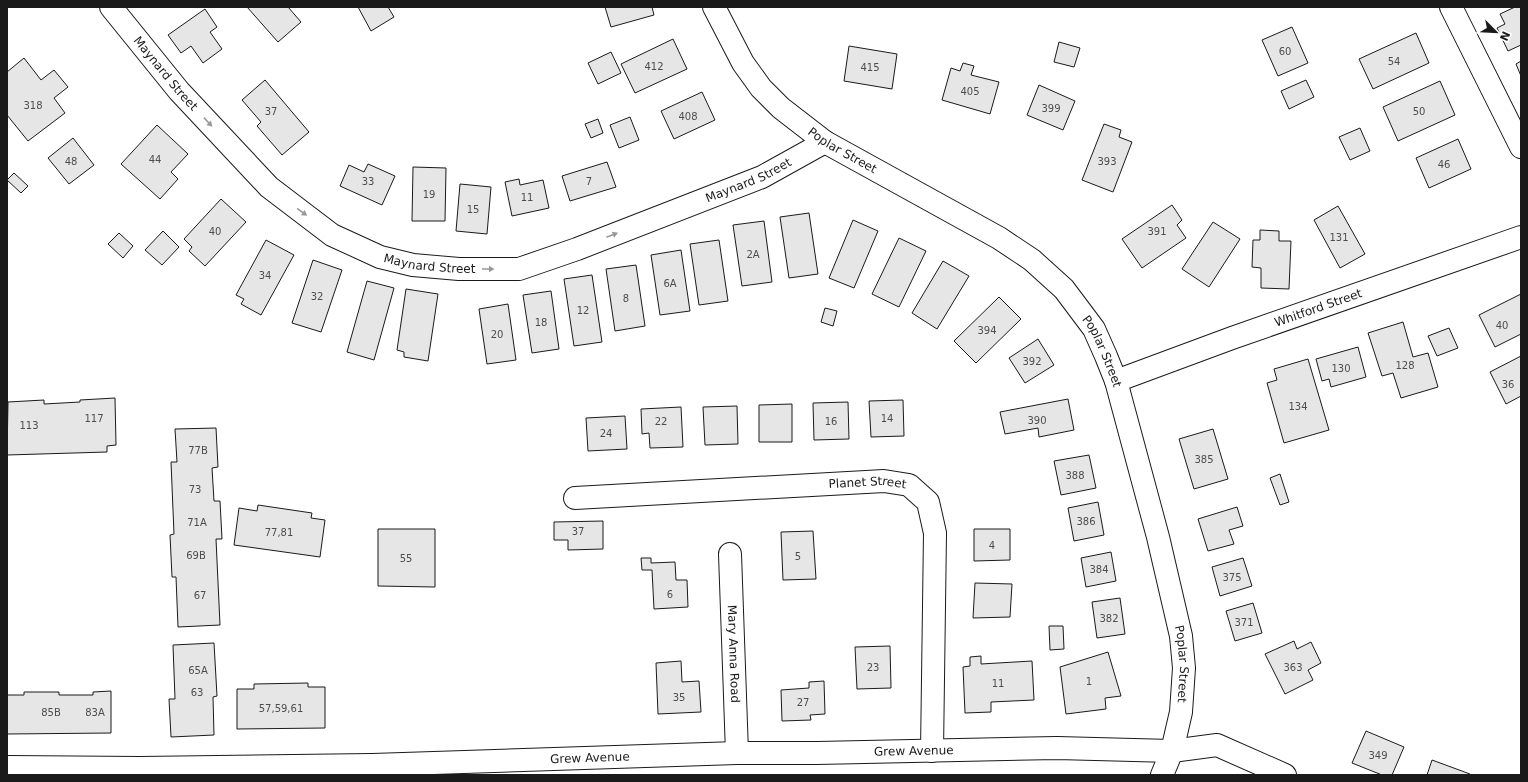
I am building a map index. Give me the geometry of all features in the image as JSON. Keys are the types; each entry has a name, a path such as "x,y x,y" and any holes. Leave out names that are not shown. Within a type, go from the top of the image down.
{"street":[{"name":"Maynard Street","path":"111,7 180,91 268,187 332,234 380,257 413,265 458,269 519,269 577,249 762,177 825,142"},
{"name":"Poplar Street","path":"714,7 743,63 761,88 781,108 825,142 999,238 1032,260 1064,289 1094,329 1116,381 1158,537 1181,636 1184,668 1181,712 1172,752 1162,775"},
{"path":"1451,7 1521,147"},
{"name":"Whitford Street","path":"1116,381 1232,338 1521,237"},
{"name":"Planet Street","path":"575,498 884,481 909,485 928,502 935,533 932,751"},
{"name":"Mary Anna Road","path":"730,554 738,753"},
{"path":"1172,752 1217,744 1285,775"},
{"name":"Grew Avenue","path":"7,767 140,768 372,765 738,753 817,753 1057,748 1172,752"}],"building":[{"path":"247,7 288,7 301,22 278,42"},
{"path":"358,7 388,7 394,17 371,31"},
{"path":"605,7 652,7 654,15 611,27"},
{"path":"1515,7 1521,7 1521,45 1508,51 1497,28 1505,24 1500,14"},
{"path":"205,9 217,27 210,32 222,49 203,63 191,46 181,53 168,35"},
{"path":"1292,27 1308,63 1278,76 1262,40"},
{"path":"1416,33 1429,63 1373,89 1359,59"},
{"path":"673,39 687,69 635,93 621,64"},
{"path":"1059,42 1080,48 1074,67 1054,62"},
{"path":"849,46 897,54 892,89 844,81"},
{"path":"611,52 621,73 598,84 588,63"},
{"path":"24,58 41,80 54,70 68,87 54,98 65,113 28,141 7,115 7,72"},
{"path":"1521,61 1521,76 1516,64"},
{"path":"963,63 974,66 971,75 999,82 990,114 942,100 951,68 960,71"},
{"path":"265,80 309,132 282,155 257,126 261,122 242,100"},
{"path":"1306,80 1314,97 1289,109 1281,91"},
{"path":"1440,81 1455,115 1398,141 1383,107"},
{"path":"1039,85 1075,101 1063,130 1027,115"},
{"path":"702,92 715,120 674,139 661,111"},
{"path":"630,117 639,140 619,148 610,125"},
{"path":"598,119 603,133 591,138 585,124"},
{"path":"1104,124 1121,130 1119,137 1132,142 1113,192 1082,180"},
{"path":"157,125 188,154 171,172 178,179 160,199 121,164"},
{"path":"1360,128 1370,151 1350,160 1339,137"},
{"path":"73,138 94,165 69,184 48,158"},
{"path":"1458,139 1471,169 1429,188 1416,158"},
{"path":"607,162 616,187 570,201 562,176"},
{"path":"368,164 395,176 382,205 340,186 349,165 364,172"},
{"path":"413,167 446,168 445,221 412,221"},
{"path":"14,173 28,186 21,193 7,180"},
{"path":"519,179 520,185 543,180 549,208 512,216 505,182"},
{"path":"460,184 491,187 487,234 456,231"},
{"path":"221,199 246,222 205,266 189,251 192,247 184,239"},
{"path":"1172,205 1182,220 1177,225 1186,238 1142,268 1122,239"},
{"path":"1338,206 1365,254 1340,268 1314,220"},
{"path":"809,213 818,274 789,278 780,217"},
{"path":"853,220 878,231 854,288 829,278"},
{"path":"764,221 772,282 742,286 733,225"},
{"path":"1213,222 1240,239 1209,287 1182,269"},
{"path":"1260,230 1279,231 1279,241 1291,241 1289,289 1261,288 1261,268 1252,267 1253,240 1260,240"},
{"path":"163,231 179,247 162,265 145,250"},
{"path":"119,233 133,246 123,258 108,244"},
{"path":"899,238 926,251 899,307 872,294"},
{"path":"266,240 294,255 261,315 241,304 244,299 236,295"},
{"path":"719,240 728,301 699,305 690,244"},
{"path":"681,250 690,311 660,315 651,255"},
{"path":"313,260 342,270 321,332 292,323"},
{"path":"943,261 969,276 937,329 912,313"},
{"path":"636,265 645,326 615,331 606,269"},
{"path":"592,275 602,342 574,346 564,279"},
{"path":"367,281 394,288 374,360 347,352"},
{"path":"406,289 438,294 428,361 404,357 404,352 397,350"},
{"path":"551,291 559,349 532,353 523,295"},
{"path":"1521,294 1521,334 1495,347 1479,315"},
{"path":"999,297 1021,319 976,363 954,341"},
{"path":"508,304 516,360 487,364 479,309"},
{"path":"825,308 837,311 833,326 821,322"},
{"path":"1403,322 1413,357 1428,353 1438,387 1401,398 1393,373 1382,376 1368,333"},
{"path":"1449,328 1458,348 1437,356 1428,336"},
{"path":"1038,339 1054,365 1025,383 1009,358"},
{"path":"1358,347 1366,377 1331,387 1329,379 1322,381 1316,359"},
{"path":"1521,356 1521,396 1506,404 1490,372"},
{"path":"1308,359 1329,430 1284,443 1267,383 1277,380 1274,369"},
{"path":"115,398 116,445 107,446 107,452 7,455 8,402 44,400 44,404"},
{"path":"1068,399 1074,430 1039,437 1038,428 1005,434 1000,412"},
{"path":"903,400 904,436 871,437 869,401"},
{"path":"848,402 849,439 814,440 813,403"},
{"path":"792,404 792,442 759,442 759,405"},
{"path":"737,406 738,444 705,445 703,407"},
{"path":"681,407 683,447 650,448 649,433 642,434 641,409"},
{"path":"625,416 627,449 588,451 586,418"},
{"path":"216,428 218,467 212,468 214,501 220,501 222,539 216,539 220,625 178,627 176,577 172,577 170,535 174,534 171,462 177,462 175,429"},
{"path":"1213,429 1228,479 1194,489 1179,439"},
{"path":"1089,455 1096,488 1061,495 1054,461"},
{"path":"1280,474 1289,502 1280,505 1270,478"},
{"path":"1098,502 1104,535 1074,541 1068,508"},
{"path":"258,505 312,513 311,518 325,520 320,557 234,545 239,508 257,511"},
{"path":"1237,507 1243,526 1229,530 1234,544 1208,551 1198,519"},
{"path":"603,521 603,549 568,550 568,540 554,540 554,522"},
{"path":"378,529 435,529 435,587 378,586"},
{"path":"974,529 1010,529 1010,560 974,561"},
{"path":"813,531 816,579 783,580 781,532"},
{"path":"1111,552 1116,581 1086,587 1081,558"},
{"path":"641,558 651,558 651,563 675,562 676,580 687,580 688,607 654,609 652,570 642,570"},
{"path":"1243,558 1252,586 1220,596 1212,567"},
{"path":"975,583 1012,584 1010,617 973,618"},
{"path":"1120,598 1125,634 1097,638 1092,602"},
{"path":"1253,603 1262,633 1235,641 1226,611"},
{"path":"1049,626 1063,626 1064,649 1050,650"},
{"path":"1294,641 1297,649 1311,642 1321,663 1308,670 1313,680 1285,694 1265,654"},
{"path":"214,643 217,696 213,697 214,735 171,737 169,699 175,699 173,645"},
{"path":"890,646 891,688 857,689 855,647"},
{"path":"1108,652 1121,696 1105,698 1106,709 1066,714 1060,667"},
{"path":"981,656 981,664 1032,661 1034,700 991,702 991,712 965,713 963,667 970,666 970,657"},
{"path":"681,661 682,682 699,681 701,712 658,714 656,663"},
{"path":"824,681 825,714 810,715 811,720 782,721 781,690 809,688 809,682"},
{"path":"308,683 308,687 325,687 325,728 237,729 237,689 254,689 254,684"},
{"path":"111,691 111,733 7,734 7,695 24,695 24,692 59,692 59,695 93,695 93,692"},
{"path":"1366,731 1404,747 1392,775 1382,775 1352,763"},
{"path":"1432,760 1470,774 1470,775 1427,775"}]}
